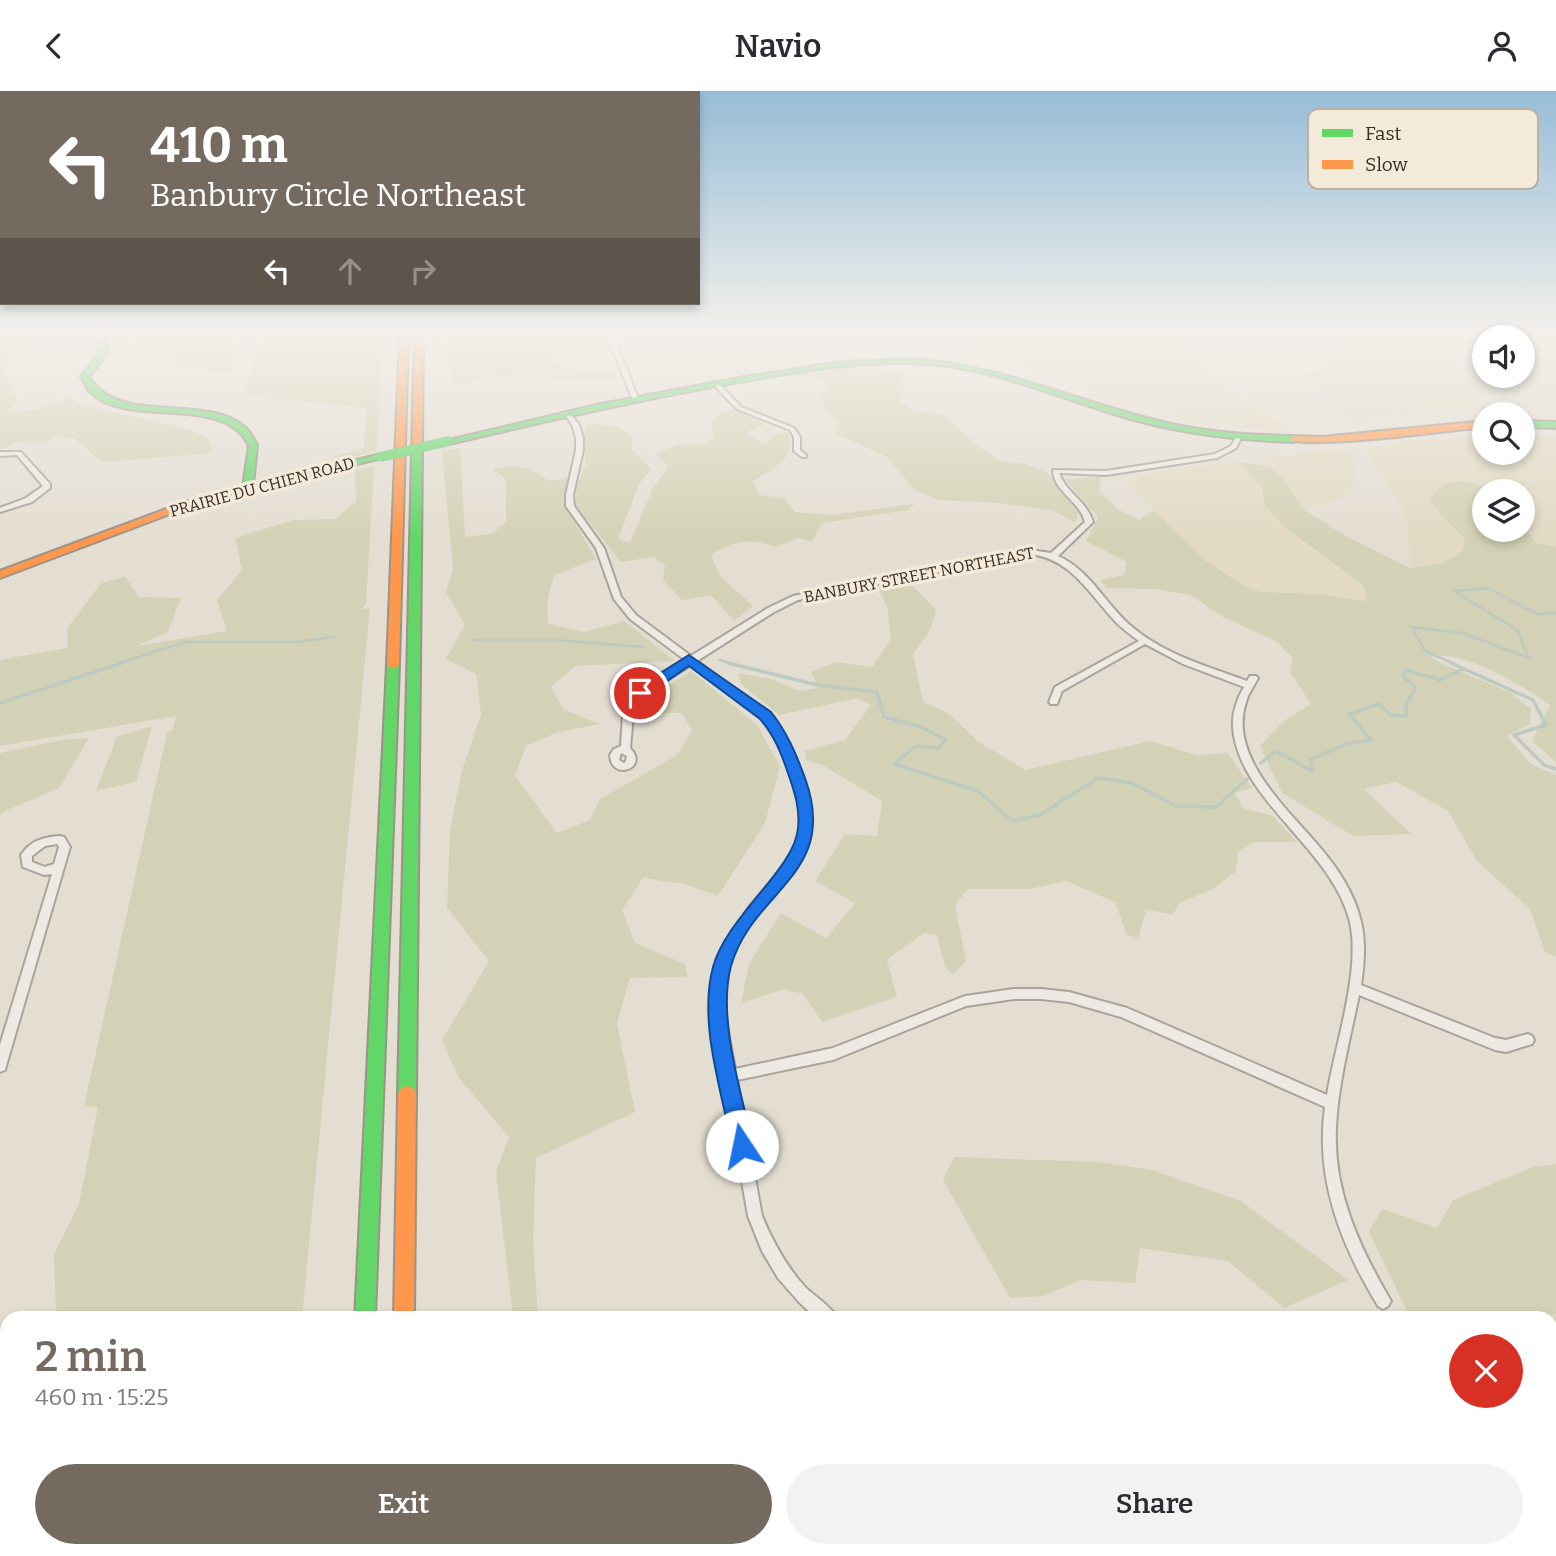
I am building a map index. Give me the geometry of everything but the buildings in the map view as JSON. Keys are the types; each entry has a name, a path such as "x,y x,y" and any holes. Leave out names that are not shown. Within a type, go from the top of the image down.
{"main road":[{"path":"124,401 237,426 250,436 253,445 248,487"},
{"path":"365,1311 402,401"},
{"path":"404,1311 418,401"},
{"name":"PRAIRIE DU CHIEN ROAD","path":"0,575 172,509 248,487 620,401"},
{"name":"PRAIRIE DU CHIEN ROAD","path":"1090,401 1160,425 1238,438 1329,440 1472,425"},
{"path":"1535,424 1556,425"}],"street":[{"path":"733,401 739,408 792,429 797,437 797,451 804,456"},
{"path":"567,413 574,422 580,451 570,506 600,548 613,589 623,606 765,716 774,726 788,751 807,814 807,829 797,857 737,931 723,965 718,1008 755,1216 763,1238 789,1282 821,1311"},
{"path":"1054,555 1089,522 1087,513 1057,479 1055,471 1114,472 1217,456 1234,447 1238,438"},
{"path":"0,454 19,453 47,486 29,500 0,510"},
{"name":"BANBURY STREET NORTHEAST","path":"625,751 628,715 634,700 647,687 771,610 810,594 1030,552 1054,555 1065,562 1116,619 1145,641 1182,660 1250,681 1237,718 1243,751 1262,787 1321,856 1343,890 1358,938 1354,988"},
{"path":"1054,702 1058,689 1145,641"},
{"path":"0,1066 58,868"},
{"path":"1383,1301 1351,1243 1339,1209 1330,1156 1332,1104 1354,988 1495,1044 1506,1046 1528,1040"},
{"path":"729,1076 833,1053 965,1001 1014,993 1041,994 1078,999 1123,1012 1332,1104"}],"shaded area":[{"path":"0,401 16,401 8,412 37,410 58,401 76,401 187,429 208,437 213,453 102,462 74,438 56,437 44,443 20,442 0,449"},
{"path":"304,401 380,401 377,451 332,463 333,457 364,448 366,408"},
{"path":"823,401 901,401 914,411 942,414 973,442 1000,461 1026,464 1046,471 1078,512 1076,523 1054,511 1000,503 938,500 914,489 887,457 835,433 839,423 824,409"},
{"path":"1124,401 1249,401 1287,428 1282,431 1200,423"},
{"path":"1333,401 1535,401 1539,407 1535,407 1535,402 1472,402 1472,409 1349,421 1337,414 1342,409"},
{"path":"1540,401 1556,401 1556,411"},
{"path":"734,410 765,424 745,433 764,444 775,435 788,432 790,441 786,456 775,468 753,481 758,495 784,498 795,512 832,515 914,504 909,510 822,523 812,541 798,538 775,547 750,541 718,550 711,555 720,576 753,606 734,621 711,595 682,600 663,580 665,565 653,557 621,562 576,506 576,489 586,464 584,436 588,423 618,427 633,438 631,448 651,469 639,484 618,539 630,543 653,488 669,466 654,454 681,444 704,444 715,438 711,424 721,412"},
{"path":"1535,436 1556,437 1556,547 1535,542 1535,479 1472,479 1472,488 1430,502 1465,539 1462,552 1441,564 1410,568 1408,522 1398,499 1364,449 1409,441 1472,438 1472,465 1535,465"},
{"path":"460,448 465,537 491,534 506,522 506,480 493,469 522,467 548,481 570,478 564,504 596,559 554,575 547,603 548,624 584,632 624,621 675,661 575,666 551,687 563,709 599,724 556,733 526,746 515,776 557,833 590,820 600,799 677,755 692,730 682,713 642,713 649,698 691,671 757,725 780,766 765,823 718,896 684,884 643,878 622,910 635,943 685,964 688,977 630,978 617,1024 635,1112 536,1158 533,1240 538,1311 512,1311 496,1172 509,1137 459,1078 442,1040 489,961 447,908 450,830 462,770 481,714 476,674 446,659 465,625 446,592 453,568 442,451"},
{"path":"1338,449 1347,452 1357,465 1352,491 1333,502 1303,509 1281,477 1261,458"},
{"path":"1236,461 1249,470 1262,487 1265,506 1287,529 1362,584 1366,595 1364,601 1317,594 1261,592 1246,587 1205,560 1126,481 1159,471"},
{"path":"1238,462 1269,466 1281,477 1303,509 1346,536 1410,568 1441,564 1462,552 1465,539 1430,502 1441,487 1457,481 1472,483 1472,542 1535,542 1556,547 1556,762 1532,741 1550,705 1509,679 1474,663 1443,656 1430,658 1511,693 1531,709 1530,724 1507,736 1531,764 1556,775 1556,957 1545,952 1530,909 1477,861 1448,811 1396,782 1364,789 1411,834 1353,836 1282,793 1260,746 1284,721 1311,704 1290,672 1293,658 1276,641 1223,617 1190,595 1155,589 1107,588 1100,580 1124,575 1127,562 1086,541 1098,517 1064,479 1102,477 1099,491 1119,510 1139,520 1154,510 1205,560 1246,587 1261,592 1317,594 1364,601 1366,595 1362,584 1287,529 1265,506 1262,487"},
{"path":"374,466 366,604 362,609 370,608 303,1311 56,1311 54,1254 79,1204 98,1107 84,1106 167,733 173,729 176,716 0,746 0,660 67,648 68,627 101,583 125,577 139,597 181,598 168,632 136,646 227,631 217,600 242,570 235,538 293,520 335,519 356,501 355,470"},
{"path":"907,580 936,610 930,631 913,654 923,702 947,712 980,743 1025,770 1150,741 1197,755 1228,753 1252,788 1235,793 1243,808 1273,816 1297,842 1254,842 1238,852 1236,871 1213,889 1181,902 1173,914 1146,910 1138,938 1127,935 1115,902 1066,881 1030,889 968,889 955,905 966,961 953,975 945,967 937,935 924,933 887,960 897,997 822,1022 803,994 784,989 741,1003 749,963 781,913 826,938 855,903 815,881 845,834 877,836 882,801 822,765 806,760 805,751 845,740 871,705 858,698 779,715 741,684 738,673 771,679 800,691 818,688 811,672 836,662 872,667 891,639 887,606 877,585"},
{"path":"152,726 136,782 96,791 117,736"},
{"path":"89,738 59,788 3,812 0,816 0,753 62,740"},
{"path":"954,1157 1099,1162 1152,1170 1241,1201 1348,1280 1284,1308 1228,1261 1140,1248 1135,1283 1080,1280 1044,1296 1010,1298 943,1180"},
{"path":"1556,1164 1556,1311 1407,1311 1369,1232 1382,1209 1437,1228 1453,1200 1533,1167"}],"waterway":[{"path":"1455,664 1425,651 1412,627 1462,633 1529,658 1517,630 1454,591 1488,588 1537,614 1556,613"},
{"path":"117,664 185,642 298,642 334,637"},
{"path":"474,640 554,640 645,647"},
{"path":"719,660 734,664"},
{"path":"0,703 122,663"},
{"path":"728,663 817,685 877,692 884,717 919,726 946,740 938,748 916,746 894,764 978,791 1012,821 1040,815 1098,778 1132,783 1176,806 1216,807 1247,779"},
{"path":"1451,663 1533,700 1546,725 1514,735 1544,765 1556,769"},
{"path":"1261,763 1276,751 1312,771 1310,760 1346,744 1371,740 1349,714 1379,704 1391,715 1407,716 1406,704 1416,688 1403,676 1405,670 1440,680 1463,669"}],"traffic: fast":[{"path":"115,401 131,406 204,414 225,420 242,430 253,445 248,487"},
{"path":"449,441 629,401"},
{"path":"1085,401 1183,429 1294,439"},
{"path":"1535,424 1556,425"},
{"path":"381,457 449,441"},
{"path":"407,1094 417,450"},
{"path":"226,494 381,457"},
{"path":"365,1311 393,665"}],"traffic: slow":[{"path":"393,665 402,401"},
{"path":"417,450 418,401"},
{"path":"1294,439 1322,440 1472,425"},
{"path":"0,575 196,501 226,494"},
{"path":"404,1311 407,1094"}],"route":[{"path":"640,693 689,659 765,716 774,726 788,751 805,801 807,829 797,857 737,931 729,947 718,986 720,1029 742,1146"}]}
